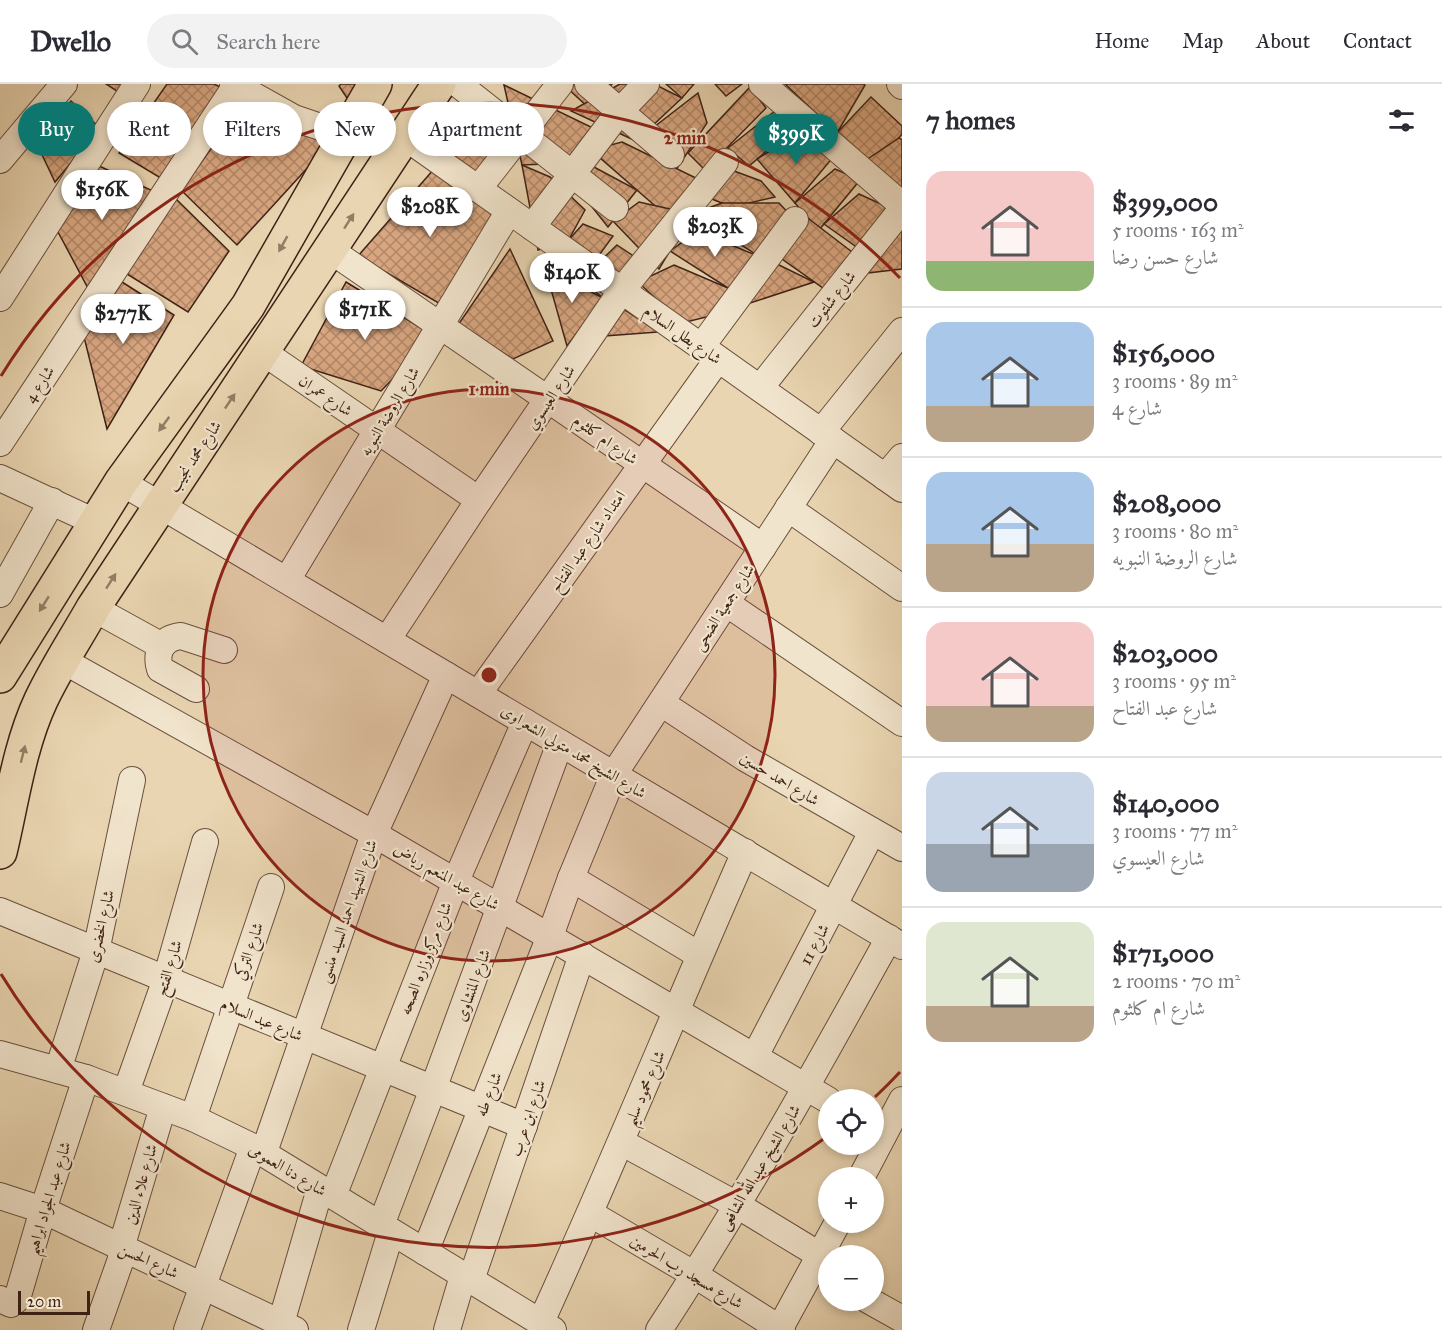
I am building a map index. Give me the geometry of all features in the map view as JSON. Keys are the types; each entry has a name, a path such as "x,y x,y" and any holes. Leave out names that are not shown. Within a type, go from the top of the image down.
{"main road":[{"path":"364,102 375,84"},
{"name":"شارع محمد نجيب","path":"0,852 25,746 40,701 62,660 93,608 439,84"},
{"path":"1,670 122,482 248,306 332,156"}],"street":[{"path":"0,159 64,84"},
{"path":"0,298 137,84"},
{"path":"235,84 294,118 314,125"},
{"name":"شارع 4","path":"0,443 235,84"},
{"path":"458,84 481,102"},
{"path":"544,105 560,84"},
{"path":"588,84 671,155"},
{"path":"532,227 620,111 646,84"},
{"path":"762,84 902,207"},
{"name":"شارع بطل السلام","path":"405,137 894,483"},
{"path":"544,152 615,208"},
{"path":"478,189 504,156"},
{"name":"شارع العيسوي","path":"387,640 622,290 725,162"},
{"name":"شارع شلتوت","path":"760,388 902,207"},
{"name":"شارع الروضة النبويه","path":"287,580 509,211"},
{"name":"امتداد شارع عبد الفتاح","path":"478,694 642,464 795,220"},
{"name":"شارع ام كلثوم","path":"330,250 763,547"},
{"name":"شارع جمعية الضحى","path":"571,878 614,774 788,508 827,436 902,331"},
{"name":"شارع عمران","path":"263,352 479,500"},
{"path":"894,483 902,457"},
{"path":"0,478 95,522"},
{"name":"شارع الشيخ محمد متولي الشعراوى","path":"122,482 896,942"},
{"path":"0,594 52,501"},
{"path":"788,508 902,588"},
{"path":"726,603 902,723"},
{"path":"93,608 162,646"},
{"path":"196,689 160,669 158,662 162,646 173,637 181,636 224,650"},
{"name":"شارع عبد المنعم رياض","path":"62,660 456,881 817,1093"},
{"name":"شارع الشهيد احمد السيد منسى","path":"187,1330 202,1286 303,1036 374,834 447,675"},
{"name":"شارع احمد حسين","path":"661,703 745,758 902,848"},
{"name":"شارع مركز وزاره الصحه","path":"285,1328 326,1192 382,1068 456,881 525,722"},
{"name":"شارع المنشاوى","path":"362,1330 386,1228 560,743"},
{"name":"شارع الخضرى","path":"58,1070 96,951 132,780"},
{"name":"شارع 11","path":"755,1056 872,831"},
{"name":"شارع الفتح","path":"126,1092 166,979 205,842"},
{"name":"شارع محمود سليم","path":"539,1325 591,1214 699,955 745,852"},
{"path":"571,878 699,955"},
{"name":"شارع طه","path":"425,1252 571,878"},
{"name":"شارع التركي","path":"193,1118 271,887"},
{"name":"شارع عبد السلام","path":"0,911 524,1126"},
{"name":"شارع الشيخ عبد الله الشافعى","path":"659,1330 737,1205 817,1093 896,942"},
{"name":"شارع ابن عرب","path":"447,1330 524,1126 582,955"},
{"name":"شارع دنا العمومى","path":"0,1054 86,1078 126,1092 193,1118 258,1150 467,1278 539,1325"},
{"name":"شارع عبد الجواد ابراهيم","path":"0,1299 11,1304 17,1299 86,1078"},
{"path":"867,1167 902,1100"},
{"name":"شارع علاء الدين","path":"96,1330 121,1259 121,1248 163,1107"},
{"path":"621,1142 737,1205 818,1254"},
{"name":"شارع الحسن","path":"0,1196 43,1210 285,1328"},
{"name":"شارع مسجد رب الحرمين","path":"591,1214 695,1275 780,1330"},
{"path":"780,1330 818,1261"},
{"path":"884,1309 902,1319"}],"building":[{"path":"106,84 131,84 123,95"},
{"path":"167,84 214,84 224,89 215,102 203,102 203,121 191,139 191,102 154,102"},
{"path":"341,84 366,84 352,102 350,102 339,86"},
{"path":"563,84 612,84 592,111"},
{"path":"620,84 654,84 682,98 636,141 571,111"},
{"path":"666,84 694,84 682,98"},
{"path":"715,84 742,84 726,96"},
{"path":"785,84 864,84 865,85 837,133"},
{"path":"504,85 539,102 508,102"},
{"path":"750,87 766,108 705,170 688,153"},
{"path":"698,93 707,123 676,170 636,141"},
{"path":"871,97 902,126 902,134 873,168 837,133"},
{"path":"544,104 595,129 570,163 522,165 520,156 544,156"},
{"path":"775,111 791,130 749,166 728,148"},
{"path":"95,123 100,128 95,134"},
{"path":"302,128 314,133 314,156 318,156 237,245 181,190 206,156 302,156"},
{"path":"799,133 834,156 795,203 757,159"},
{"path":"899,138 902,140 902,211 850,171"},
{"path":"622,142 700,180 669,218 591,150"},
{"path":"43,156 77,156 55,182"},
{"path":"124,156 180,156 164,180"},
{"path":"449,156 501,156 478,179"},
{"path":"97,165 155,192 90,292 57,230"},
{"path":"522,165 550,177 585,210 568,241 538,250"},
{"path":"592,166 637,190 608,227 577,188"},
{"path":"434,169 495,215 442,305 358,256"},
{"path":"835,169 860,180 819,230 795,203"},
{"path":"734,171 761,181 775,197 732,207 699,194"},
{"path":"859,194 892,209 858,248 824,224"},
{"path":"175,198 229,251 188,312 127,274"},
{"path":"639,202 692,214 659,269 613,221"},
{"path":"722,203 779,203 795,220 765,260 692,214"},
{"path":"809,219 856,255 823,288 772,252"},
{"path":"902,223 902,269 859,274"},
{"path":"583,224 613,236 581,280 550,261"},
{"path":"698,231 760,257 728,288 670,251"},
{"path":"617,245 644,263 603,298 581,280"},
{"path":"510,249 553,341 513,359 458,325"},
{"path":"777,264 814,282 744,305"},
{"path":"674,265 728,288 727,312 682,323 638,282"},
{"path":"545,268 603,298 567,346"},
{"path":"122,282 174,315 107,429 84,337"},
{"path":"346,282 434,336 381,391 301,366"},
{"path":"622,308 659,332 590,337"}]}
